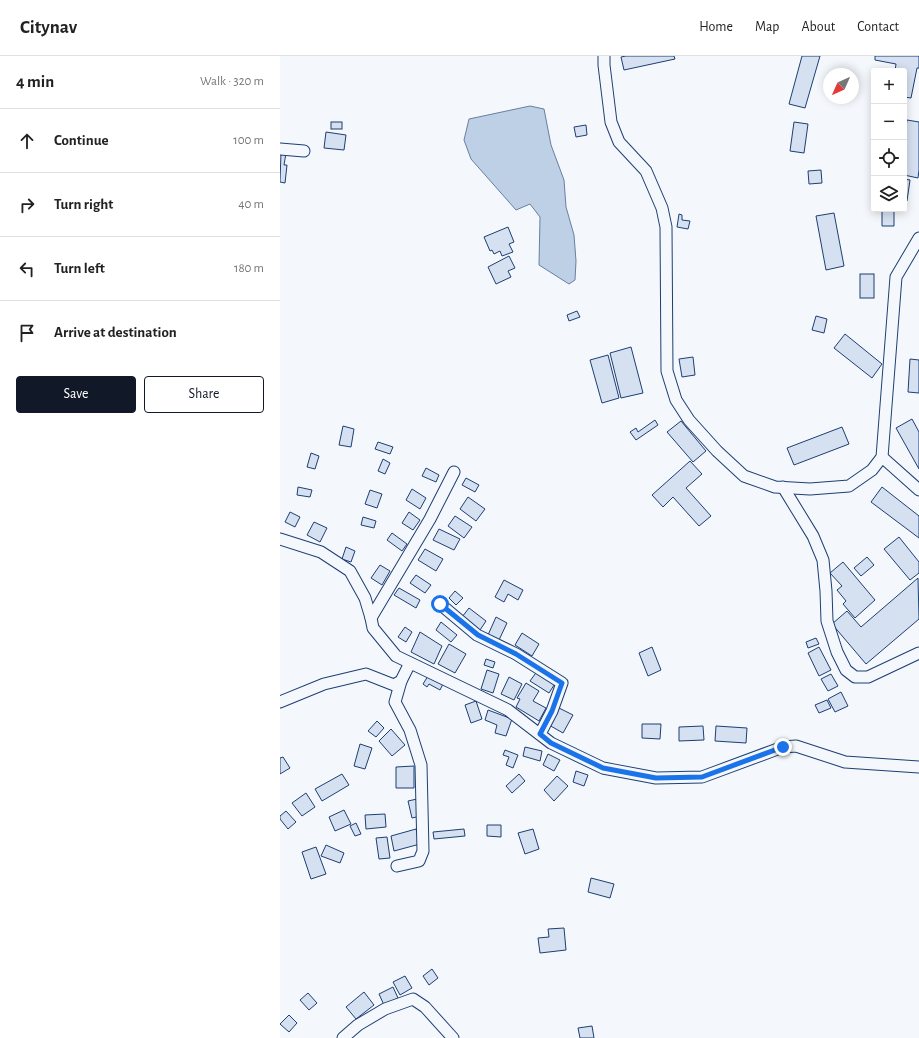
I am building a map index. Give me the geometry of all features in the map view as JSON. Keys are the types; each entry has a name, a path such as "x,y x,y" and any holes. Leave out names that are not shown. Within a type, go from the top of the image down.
{"street":[{"path":"604,56 610,122 619,142 646,171 662,208 666,227 667,371 676,400 689,420 717,451 744,476 775,487 810,489 849,486 872,470 882,457 896,277 919,238"},
{"path":"280,149 304,151"},
{"path":"882,457 919,490"},
{"path":"371,618 430,519 454,472"},
{"path":"783,487 813,536 823,560 827,621 837,652 846,670 855,677 868,677 919,653"},
{"path":"280,539 321,552 350,571 364,598 373,628 396,656 508,710 551,743 603,768 656,778 702,777 783,747 796,746 845,762 919,767"},
{"path":"440,604 478,635 516,654 562,683 552,711 540,734"},
{"path":"397,866 419,861 423,851 421,764 410,730 395,702 401,681 410,662"},
{"path":"280,702 324,684 366,674 394,685 401,681"},
{"path":"343,1038 358,1025 385,1009 414,999 425,1007 453,1038"}],"water":[{"path":"530,106 544,109 551,145 564,180 566,207 574,235 576,261 575,280 569,284 539,265 540,217 530,204 516,210 471,159 464,140 469,119"}],"building":[{"path":"674,56 675,59 624,70 621,57"},
{"path":"802,56 820,56 805,108 789,104"},
{"path":"875,56 919,56 919,68 917,68 911,98 907,97 907,68 895,68 896,64 875,60"},
{"path":"907,120 919,122 918,178 907,176"},
{"path":"331,122 342,122 342,129 331,129"},
{"path":"794,122 808,124 804,153 790,151"},
{"path":"586,125 587,135 576,137 574,127"},
{"path":"326,132 346,135 344,150 324,148"},
{"path":"281,152 286,153 284,165 287,165 285,183 280,182"},
{"path":"821,170 822,183 809,184 808,171"},
{"path":"907,180 910,180 907,201"},
{"path":"882,212 894,212 894,226 882,226"},
{"path":"834,213 844,266 826,270 816,216"},
{"path":"679,214 682,215 682,220 690,221 688,229 677,227"},
{"path":"508,227 514,242 509,244 513,252 502,256 500,251 494,254 492,250 490,251 484,237"},
{"path":"509,256 515,268 508,271 511,277 496,284 488,267"},
{"path":"860,274 874,274 874,298 860,298"},
{"path":"577,311 580,317 569,321 567,315"},
{"path":"816,316 827,319 824,333 812,330"},
{"path":"845,334 882,364 872,378 834,348"},
{"path":"631,347 643,393 621,398 610,353"},
{"path":"608,355 619,398 602,403 590,360"},
{"path":"693,357 695,375 682,377 679,359"},
{"path":"910,359 919,360 919,393 908,392"},
{"path":"912,419 919,432 919,469 896,428"},
{"path":"655,420 658,425 636,440 630,432 636,428 638,432"},
{"path":"681,421 706,451 693,462 667,432"},
{"path":"343,426 354,429 351,447 339,445"},
{"path":"842,427 849,444 794,465 787,448"},
{"path":"378,442 393,447 390,454 375,449"},
{"path":"311,453 319,456 315,469 307,467"},
{"path":"383,459 390,463 385,474 378,471"},
{"path":"690,461 702,474 686,488 711,516 699,526 673,497 663,507 652,495"},
{"path":"426,468 439,475 436,482 422,476"},
{"path":"466,478 479,485 475,492 462,485"},
{"path":"298,487 312,490 310,497 297,495"},
{"path":"882,487 919,516 919,538 871,502"},
{"path":"412,489 426,498 420,509 406,500"},
{"path":"370,490 382,494 377,508 365,504"},
{"path":"468,497 485,509 476,521 460,509"},
{"path":"290,512 300,517 295,527 285,522"},
{"path":"409,512 420,520 413,530 402,523"},
{"path":"455,516 472,527 464,538 448,526"},
{"path":"363,517 376,521 374,528 361,525"},
{"path":"314,522 327,528 320,542 307,535"},
{"path":"439,529 460,539 454,550 433,540"},
{"path":"392,533 407,544 402,551 387,540"},
{"path":"899,537 919,562 919,573 910,580 884,549"},
{"path":"346,547 355,551 351,562 342,559"},
{"path":"425,549 443,559 436,571 418,560"},
{"path":"867,557 874,565 861,576 854,568"},
{"path":"843,562 875,600 855,618 843,604 846,601 837,590 842,586 830,573"},
{"path":"380,565 390,571 382,585 371,578"},
{"path":"416,575 431,585 425,593 410,583"},
{"path":"918,578 919,619 866,664 832,624 847,611 861,627"},
{"path":"504,580 523,590 518,600 508,594 504,602 495,597"},
{"path":"399,588 420,600 416,608 394,595"},
{"path":"455,591 463,598 456,605 449,598"},
{"path":"469,608 486,621 480,630 462,617"},
{"path":"496,617 507,623 499,640 488,635"},
{"path":"441,622 457,635 451,642 436,630"},
{"path":"405,627 412,632 406,642 398,637"},
{"path":"420,632 442,646 434,664 411,652"},
{"path":"522,633 539,644 532,656 515,645"},
{"path":"816,638 819,644 808,648 806,642"},
{"path":"449,644 466,654 455,673 438,664"},
{"path":"652,647 661,670 648,676 639,653"},
{"path":"819,647 831,670 819,676 808,653"},
{"path":"486,659 495,662 493,668 484,665"},
{"path":"487,670 499,674 493,693 481,689"},
{"path":"538,670 556,682 549,693 530,681"},
{"path":"831,674 838,686 828,691 821,679"},
{"path":"428,676 443,684 440,690 429,684 427,687 423,684"},
{"path":"509,677 522,684 514,700 501,694"},
{"path":"526,683 539,691 533,701 546,708 539,721 516,707 520,699 517,698"},
{"path":"841,692 848,706 835,712 828,699"},
{"path":"827,700 831,708 819,713 815,705"},
{"path":"476,701 482,719 471,723 465,705"},
{"path":"559,708 573,715 563,733 549,725"},
{"path":"488,710 512,719 506,736 495,733 497,725 485,720"},
{"path":"377,721 384,728 376,737 368,731"},
{"path":"642,724 661,724 660,739 642,738"},
{"path":"703,726 704,740 679,741 679,727"},
{"path":"716,726 747,728 746,743 715,741"},
{"path":"391,729 405,745 392,756 379,741"},
{"path":"360,744 372,748 365,769 354,766"},
{"path":"525,747 542,751 540,761 523,756"},
{"path":"505,750 518,755 513,768 506,765 509,757 503,755"},
{"path":"548,754 560,760 554,771 543,765"},
{"path":"283,757 290,768 280,774 280,758"},
{"path":"414,766 414,788 396,788 396,767"},
{"path":"576,771 588,775 584,786 573,782"},
{"path":"342,774 349,785 322,801 315,789"},
{"path":"519,774 525,781 512,793 506,786"},
{"path":"557,776 568,786 554,801 544,790"},
{"path":"306,793 315,807 302,816 292,803"},
{"path":"417,799 421,816 412,818 408,801"},
{"path":"344,810 351,824 335,831 329,817"},
{"path":"286,811 296,822 288,829 280,819 280,816"},
{"path":"385,814 386,827 366,829 365,815"},
{"path":"356,823 361,834 355,836 350,826"},
{"path":"487,825 501,825 501,837 487,836"},
{"path":"416,829 420,844 394,851 391,836"},
{"path":"464,829 465,836 434,839 433,832"},
{"path":"533,829 539,849 525,854 518,833"},
{"path":"387,837 390,858 379,859 376,838"},
{"path":"326,845 344,853 340,863 321,856"},
{"path":"316,847 326,874 311,879 302,852"},
{"path":"591,878 614,884 610,898 588,892"},
{"path":"564,928 566,950 540,953 538,938 549,937 548,929"},
{"path":"432,969 438,978 429,985 423,976"},
{"path":"405,976 412,988 400,995 393,982"},
{"path":"393,987 398,998 384,1005 379,994"},
{"path":"364,992 374,1005 356,1019 346,1007"},
{"path":"308,993 317,1003 309,1010 300,1000"},
{"path":"289,1015 297,1023 289,1032 280,1024"},
{"path":"592,1026 594,1038 580,1038 578,1028"}],"route":[{"path":"440,604 478,635 516,654 562,683 552,711 540,734 551,743 603,768 656,778 702,777 783,747"}]}
